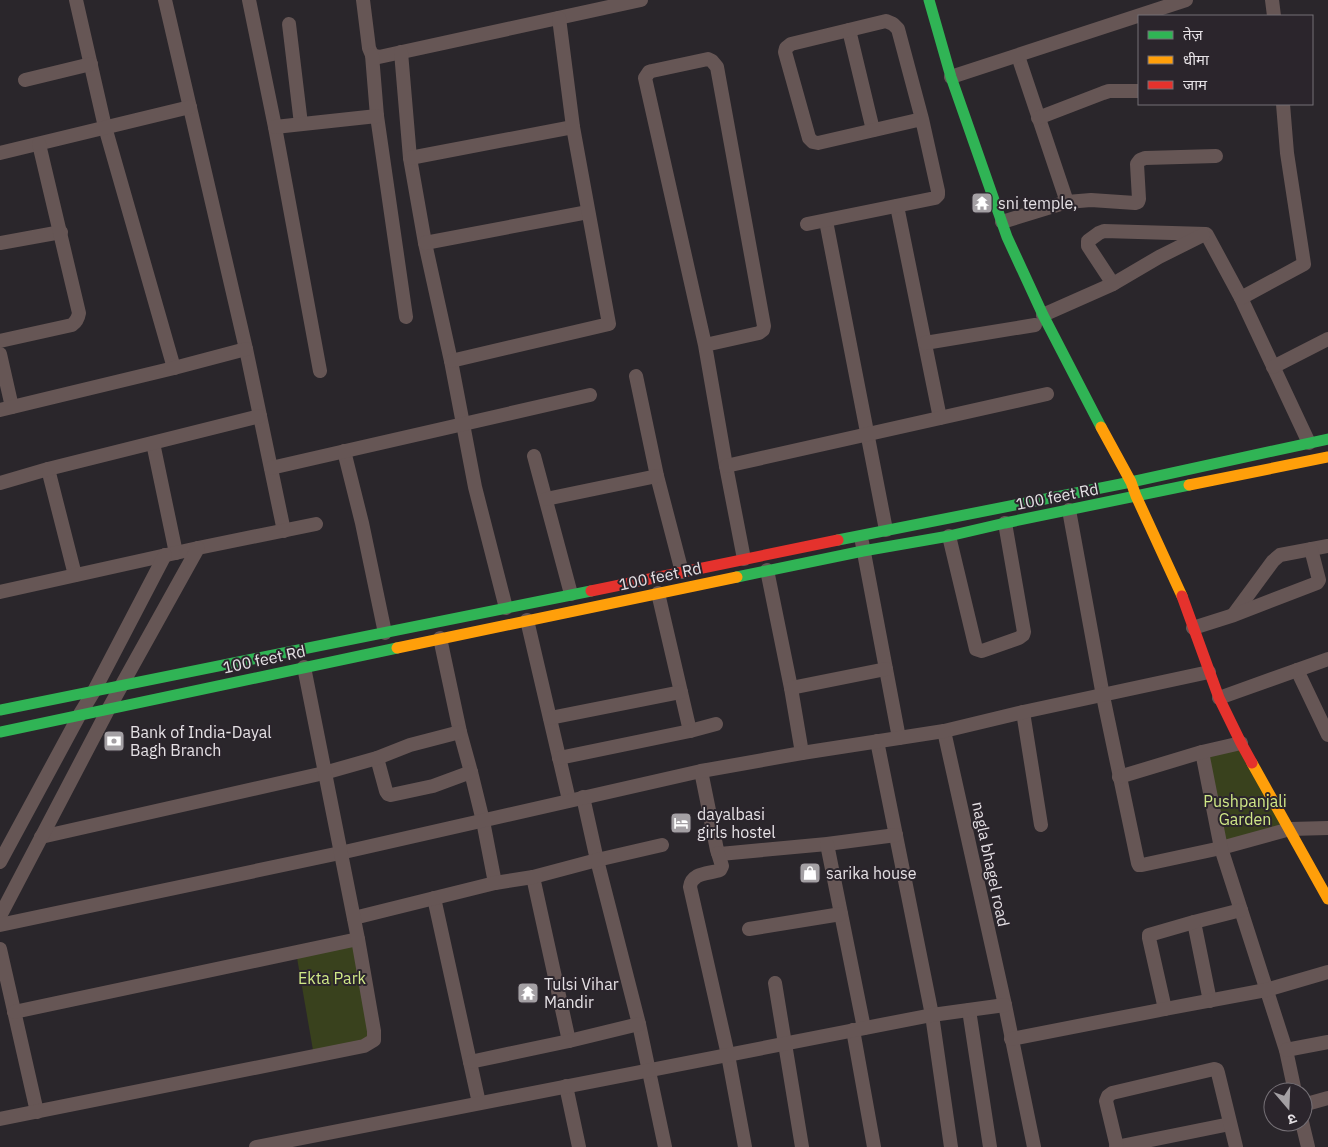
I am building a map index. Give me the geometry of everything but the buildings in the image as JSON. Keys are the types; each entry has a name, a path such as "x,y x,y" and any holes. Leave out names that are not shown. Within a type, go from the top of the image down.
{"main road":[{"path":"929,0 951,77 1007,237 1039,320 1131,482 1178,586 1219,698 1241,742 1328,899"},
{"path":"0,710 860,535 1131,482 1328,440"},
{"name":"100 feet Rd","path":"0,732 767,570 949,536 1005,522 1328,458"}],"street":[{"path":"76,0 105,127 174,368"},
{"path":"165,0 246,349 284,531"},
{"path":"248,0 320,371"},
{"path":"363,0 369,48 372,55 376,116 406,317"},
{"path":"372,55 379,57 641,0"},
{"path":"1141,15 1186,0"},
{"path":"951,77 1138,16"},
{"path":"450,361 609,324 573,127 559,18"},
{"path":"807,224 935,198 938,195 922,119 898,29 893,24 886,21 791,44 786,48 785,52 809,138 813,142 818,143 922,119"},
{"path":"289,24 301,124"},
{"path":"849,30 874,130"},
{"path":"401,52 410,158 425,243 475,487 506,608"},
{"path":"1018,56 1067,202"},
{"path":"705,344 759,333 763,330 764,326 717,67 712,60 708,59 652,70 645,78 705,344 744,559"},
{"path":"25,80 91,64"},
{"path":"1038,118 1109,91 1138,91"},
{"path":"1241,298 1304,264 1287,154 1282,105"},
{"path":"0,154 190,107"},
{"path":"274,127 376,116"},
{"path":"410,158 573,127"},
{"path":"0,340 72,325 76,322 79,313 39,144"},
{"path":"1002,222 1067,202 1091,200 1135,203 1139,199 1137,164 1140,160 1145,158 1216,156"},
{"path":"897,206 940,418"},
{"path":"425,243 588,212"},
{"path":"826,221 886,530"},
{"path":"1113,284 1088,246 1088,241 1099,233 1104,231 1206,234 1209,236 1241,298 1309,444"},
{"path":"0,243 61,232"},
{"path":"924,343 1039,320 1113,284 1159,257 1206,234"},
{"path":"1273,367 1328,339"},
{"path":"0,354 6,408 246,349"},
{"path":"636,376 657,476 682,572"},
{"path":"726,466 1047,394"},
{"path":"271,468 590,395"},
{"path":"0,483 48,469 260,416"},
{"path":"0,862 170,554 153,443"},
{"path":"344,451 362,523 385,633"},
{"path":"534,456 572,594"},
{"path":"48,469 75,575"},
{"path":"546,499 657,476"},
{"path":"1069,510 1103,696 1139,864 1221,848 1290,829 1328,828"},
{"path":"949,536 976,649 982,651 1019,638 1024,632 1005,522"},
{"path":"0,592 316,524"},
{"path":"860,535 899,738"},
{"path":"1234,615 1273,561 1280,555 1328,546"},
{"path":"0,916 109,708 198,548"},
{"path":"1193,628 1234,615 1319,582 1311,549"},
{"path":"767,570 802,753"},
{"path":"658,593 690,731"},
{"path":"527,620 559,758 576,799 597,860 639,1024 665,1147"},
{"path":"440,638 460,732 483,821 495,883"},
{"path":"1219,698 1328,659"},
{"path":"0,1119 364,1046 374,1040 358,939 304,667"},
{"path":"791,688 886,669"},
{"path":"1297,670 1328,735"},
{"path":"0,925 340,853 701,771 944,731 1209,672"},
{"path":"550,718 681,692"},
{"path":"1023,712 1041,825"},
{"path":"559,758 716,724"},
{"name":"nagla bhagel road","path":"944,731 1034,1147"},
{"path":"41,837 324,773 377,758 410,745 460,732"},
{"path":"877,741 932,1015 951,1147"},
{"path":"1119,776 1241,742"},
{"path":"1202,752 1221,848 1286,1050 1293,1082"},
{"path":"377,758 386,791 391,795 433,786 471,772"},
{"path":"701,771 722,866 720,870 698,875 692,881 690,887 728,1055 745,1147"},
{"path":"718,853 896,836"},
{"path":"827,844 841,914 874,1147"},
{"path":"354,918 495,883 533,877 662,845"},
{"path":"533,877 569,1041"},
{"path":"434,898 479,1103"},
{"path":"1165,1009 1149,938 1150,934 1241,910"},
{"path":"749,929 841,914"},
{"path":"1194,922 1210,1001"},
{"path":"14,1012 358,939"},
{"path":"0,949 37,1112"},
{"path":"1011,1039 1266,990 1328,972"},
{"path":"775,983 802,1147"},
{"path":"256,1147 858,1029 932,1015 1004,1005"},
{"path":"969,1010 990,1147"},
{"path":"470,1062 639,1024"},
{"path":"1286,1050 1328,1042"},
{"path":"1230,1124 1117,1147 1106,1101 1108,1096 1112,1094 1214,1069 1217,1070 1236,1147"},
{"path":"566,1086 579,1147"},
{"path":"1313,1102 1328,1098"},
{"path":"1304,1132 1308,1147"}],"green space":[{"name":"Pushpanjali Garden","path":"1241,743 1290,829 1221,848 1202,752"},
{"name":"Ekta Park","path":"358,939 374,1040 314,1056 296,952"}],"traffic: fast":[{"path":"929,0 951,77 1007,237 1043,315 1101,427"},
{"path":"838,540 1131,482 1328,439"},
{"path":"737,577 863,551 949,536 1189,485"},
{"path":"0,710 591,591"},
{"path":"0,732 397,648"}],"traffic: slow":[{"path":"1101,427 1131,482 1182,596"},
{"path":"1189,485 1328,457"},
{"path":"397,648 737,577"},
{"path":"1252,763 1328,899"}],"traffic: jam":[{"path":"591,591 838,540"},
{"path":"1182,596 1219,698 1252,763"}],"place":[{"name":"sni temple,","path":"982,203"},
{"name":"Bank of India-Dayal Bagh Branch","path":"114,741"},
{"name":"dayalbasi girls hostel","path":"681,823"},
{"name":"sarika house","path":"810,873"},
{"name":"Tulsi Vihar Mandir","path":"528,993"}]}
